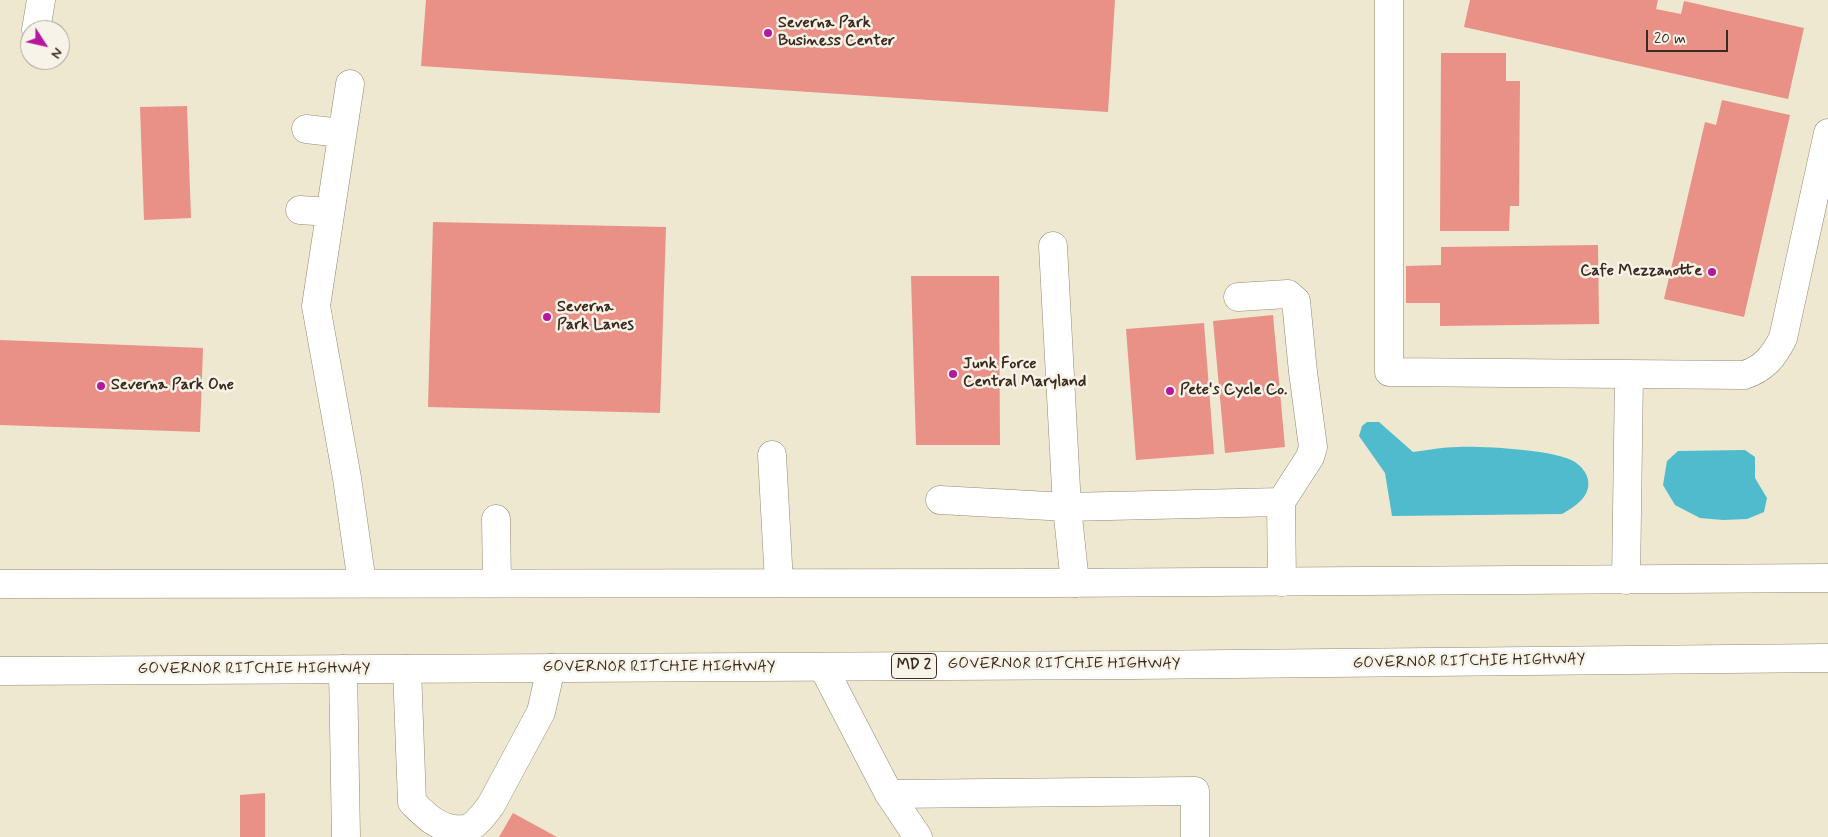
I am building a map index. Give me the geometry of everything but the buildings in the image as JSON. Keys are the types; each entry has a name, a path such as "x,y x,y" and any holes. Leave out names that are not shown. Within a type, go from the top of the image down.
{"main road":[{"path":"38,20 41,0"},
{"path":"1389,0 1390,372 1744,375 1763,366 1775,353 1784,338 1828,133"},
{"path":"350,84 316,306 347,478 362,583"},
{"path":"306,129 341,133"},
{"path":"300,210 330,212"},
{"path":"1053,246 1067,507 1075,583"},
{"path":"1238,297 1288,294 1296,301 1313,447 1310,457 1281,502 1282,582"},
{"path":"1626,580 1629,374"},
{"path":"772,455 779,583"},
{"path":"940,500 1067,507 1281,502"},
{"path":"496,519 497,583"},
{"path":"0,584 1075,583 1828,578"},
{"name":"GOVERNOR RITCHIE HIGHWAY","path":"0,671 1133,665 1828,658"},
{"path":"823,667 889,794 918,837"},
{"path":"407,669 412,802 430,820 443,827 460,830 469,828 481,818 491,805 541,712 551,668"},
{"path":"343,669 346,837"},
{"path":"889,794 1195,791 1195,837"}],"water":[{"path":"1367,422 1379,422 1413,452 1447,448 1484,447 1552,454 1566,458 1575,462 1585,472 1588,480 1587,492 1581,501 1562,514 1392,516 1385,473 1359,436 1362,426"},
{"path":"1745,450 1755,457 1755,478 1767,498 1764,512 1747,519 1723,520 1700,518 1675,505 1663,485 1667,461 1678,451"}],"place":[{"name":"Severna Park Business Center","path":"768,33"},
{"name":"Cafe Mezzanotte","path":"1712,272"},
{"name":"Severna Park Lanes","path":"547,317"},
{"name":"Junk Force Central Maryland","path":"953,374"},
{"name":"Severna Park One","path":"101,386"},
{"name":"Pete's Cycle Co.","path":"1170,391"}]}
